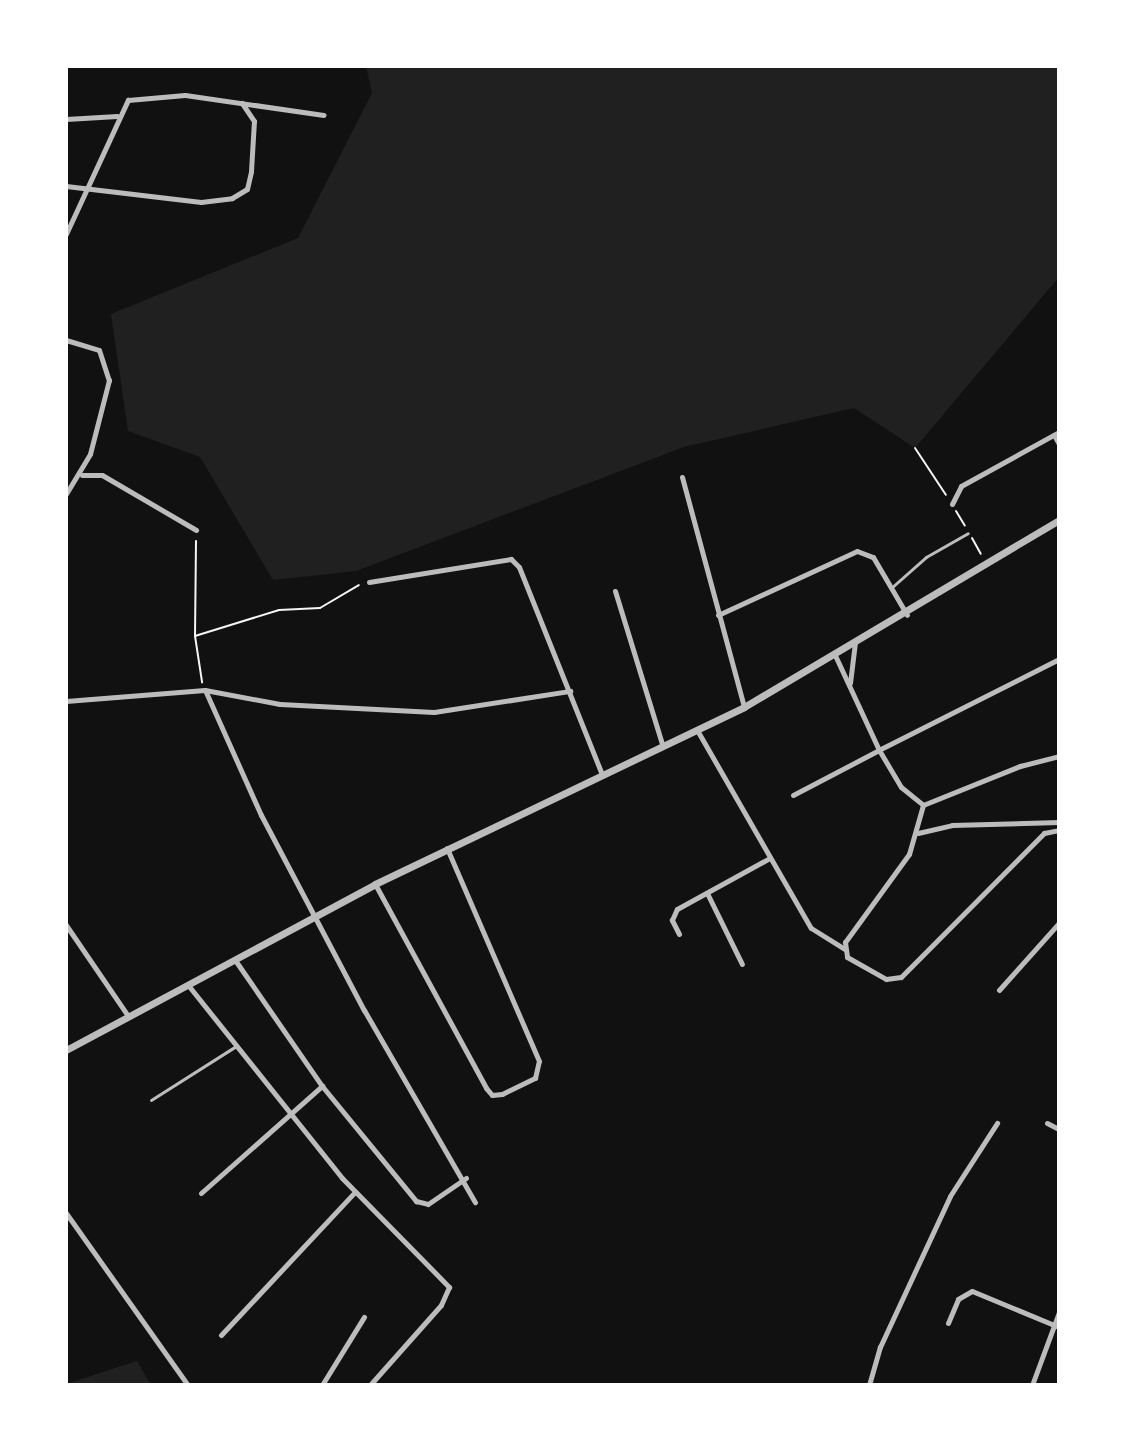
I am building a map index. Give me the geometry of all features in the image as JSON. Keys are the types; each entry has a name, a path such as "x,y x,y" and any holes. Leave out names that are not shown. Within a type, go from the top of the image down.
{"street":[{"path":"66,234 117,116 128,100 185,95 324,115"},
{"path":"66,186 201,202 232,198 247,189 251,171 254,121 241,102"},
{"path":"66,119 117,116"},
{"path":"66,340 99,350 109,368 99,424 81,475 66,494"},
{"path":"952,504 961,486 1057,434 1059,444"},
{"path":"81,475 102,475 196,530"},
{"path":"682,477 744,707"},
{"path":"66,1050 375,884 744,707 907,615 1059,520"},
{"path":"718,615 857,551 873,557 907,615"},
{"path":"369,582 511,559 570,691 602,775"},
{"path":"615,591 662,744"},
{"path":"850,683 855,644"},
{"path":"835,655 879,750 901,787 923,805"},
{"path":"793,795 1059,659"},
{"path":"66,701 205,690 280,704 434,712 570,691"},
{"path":"205,690 364,1010 466,1178 475,1202"},
{"path":"696,729 768,859 811,928 844,949 847,957 895,981 1044,833 1059,830"},
{"path":"923,805 1020,766 1059,756"},
{"path":"844,949 909,854 918,833 923,805"},
{"path":"918,833 952,825 1059,822"},
{"path":"375,884 486,1088 492,1095 502,1094 535,1078 539,1061 447,848"},
{"path":"679,934 672,920 677,909 768,859"},
{"path":"707,893 742,964"},
{"path":"999,990 1059,923"},
{"path":"66,925 128,1016"},
{"path":"235,960 322,1086 416,1201 428,1204 466,1178"},
{"path":"187,984 354,1193 449,1287 441,1305 370,1385"},
{"path":"201,1193 322,1086"},
{"path":"869,1385 880,1347 950,1196 997,1123"},
{"path":"1047,1123 1059,1129"},
{"path":"221,1335 354,1193"},
{"path":"66,1213 188,1385"},
{"path":"948,1323 958,1299 972,1291 1056,1326"},
{"path":"1032,1385 1059,1312"},
{"path":"322,1385 364,1317"}],"lane":[{"path":"891,588 926,557 968,533"},
{"path":"151,1100 236,1046"}],"path":[{"path":"196,530 195,636 205,690"},
{"path":"195,636 279,610 320,608 369,582"}],"shaded area":[{"path":"366,66 1059,66 1059,277 915,448 854,408 684,447 356,571 273,580 200,457 128,431 111,314 298,238 372,93"},
{"path":"137,1361 151,1385 66,1385 66,1384"}]}
